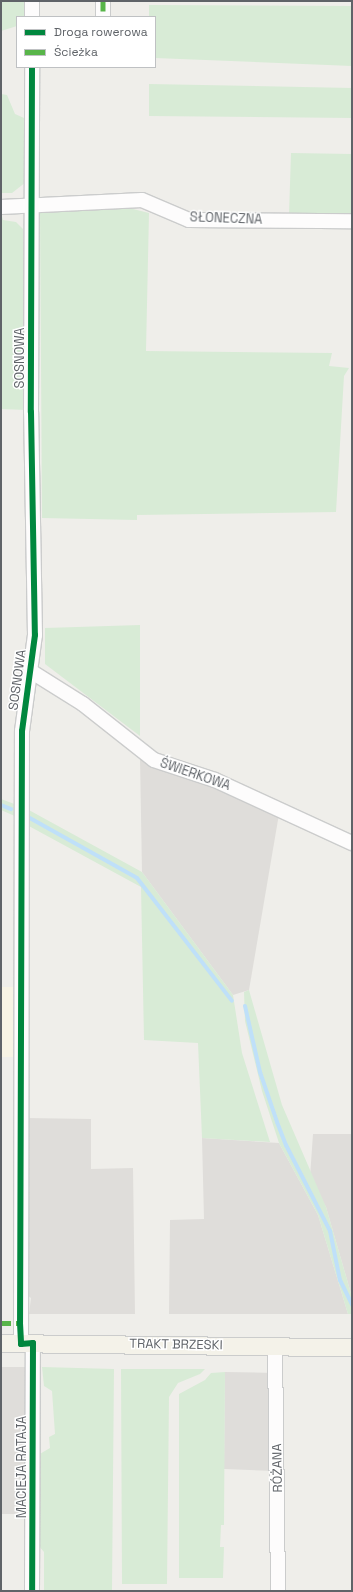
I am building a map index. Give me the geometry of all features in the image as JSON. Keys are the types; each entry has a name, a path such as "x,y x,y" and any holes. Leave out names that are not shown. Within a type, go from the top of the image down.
{"main road":[{"name":"TRAKT BRZESKI","path":"1,1344 27,1343 352,1347"}],"street":[{"path":"32,1 32,16"},
{"path":"103,1 103,16"},
{"name":"SOSNOWA","path":"27,1343 22,731 32,672 35,635 31,204 32,68"},
{"name":"SŁONECZNA","path":"1,207 22,209 31,204 142,200 189,220 352,221"},
{"name":"ŚWIERKOWA","path":"32,672 83,704 154,760 215,780 352,843"},
{"name":"MACIEJA RATAJA","path":"27,1343 32,1591"},
{"name":"RÓŻANA","path":"275,1346 278,1591"}],"shaded area":[{"path":"140,757 279,814 249,990 233,995 142,872"},
{"path":"1,987 16,987 16,1008 13,1008 16,1057 1,1057"},
{"path":"26,1118 91,1119 91,1169 133,1168 135,1314 29,1314 31,1298 25,1294"},
{"path":"313,1134 352,1134 352,1297 326,1207 310,1177"},
{"path":"202,1138 279,1143 318,1215 348,1314 169,1314 170,1220 204,1219"},
{"path":"1,1367 29,1367 29,1514 1,1514"},
{"path":"225,1372 275,1373 274,1471 224,1469"}],"green space":[{"path":"1,1 27,1 27,16 16,16 16,26 1,31"},
{"path":"149,5 352,6 352,66 156,58 156,16 149,16"},
{"path":"149,84 352,88 352,118 149,116"},
{"path":"1,94 7,95 15,114 24,118 26,182 12,193 1,193"},
{"path":"291,153 352,154 352,215 289,215"},
{"path":"129,208 149,213 146,351 332,353 329,366 349,368 344,376 336,512 137,515 137,520 42,518 40,212"},
{"path":"1,213 3,220 16,222 23,229 26,410 1,409"},
{"path":"140,625 140,736 45,664 45,628"},
{"path":"1,799 17,805 17,817 1,810"},
{"path":"27,809 142,872 233,995 242,1053 270,1142 202,1138 198,1043 144,1040 141,887 27,825"},
{"path":"249,990 282,1105 326,1207 352,1297 352,1314 348,1314 318,1215 279,1143 262,1091 245,1021 244,992"},
{"path":"42,1367 114,1369 112,1591 44,1591 44,1552 38,1545 38,1455 50,1448 49,1437 55,1434 52,1391 44,1386"},
{"path":"121,1369 205,1369 200,1374 178,1383 169,1397 167,1584 122,1584"},
{"path":"225,1372 224,1525 221,1525 220,1547 224,1547 223,1578 179,1578 179,1394 205,1380 211,1373"}],"waterway":[{"path":"1,805 11,809"},
{"path":"28,817 137,878 232,1001"},
{"path":"245,1006 260,1072 277,1122 286,1145 330,1231 340,1280 352,1305"}],"marked path":[{"path":"103,1 103,16"},
{"path":"1,1323 20,1323"}],"cycle path":[{"path":"32,68 31,412 35,635 22,731 20,1323 21,1344 33,1343 32,1591"}]}
